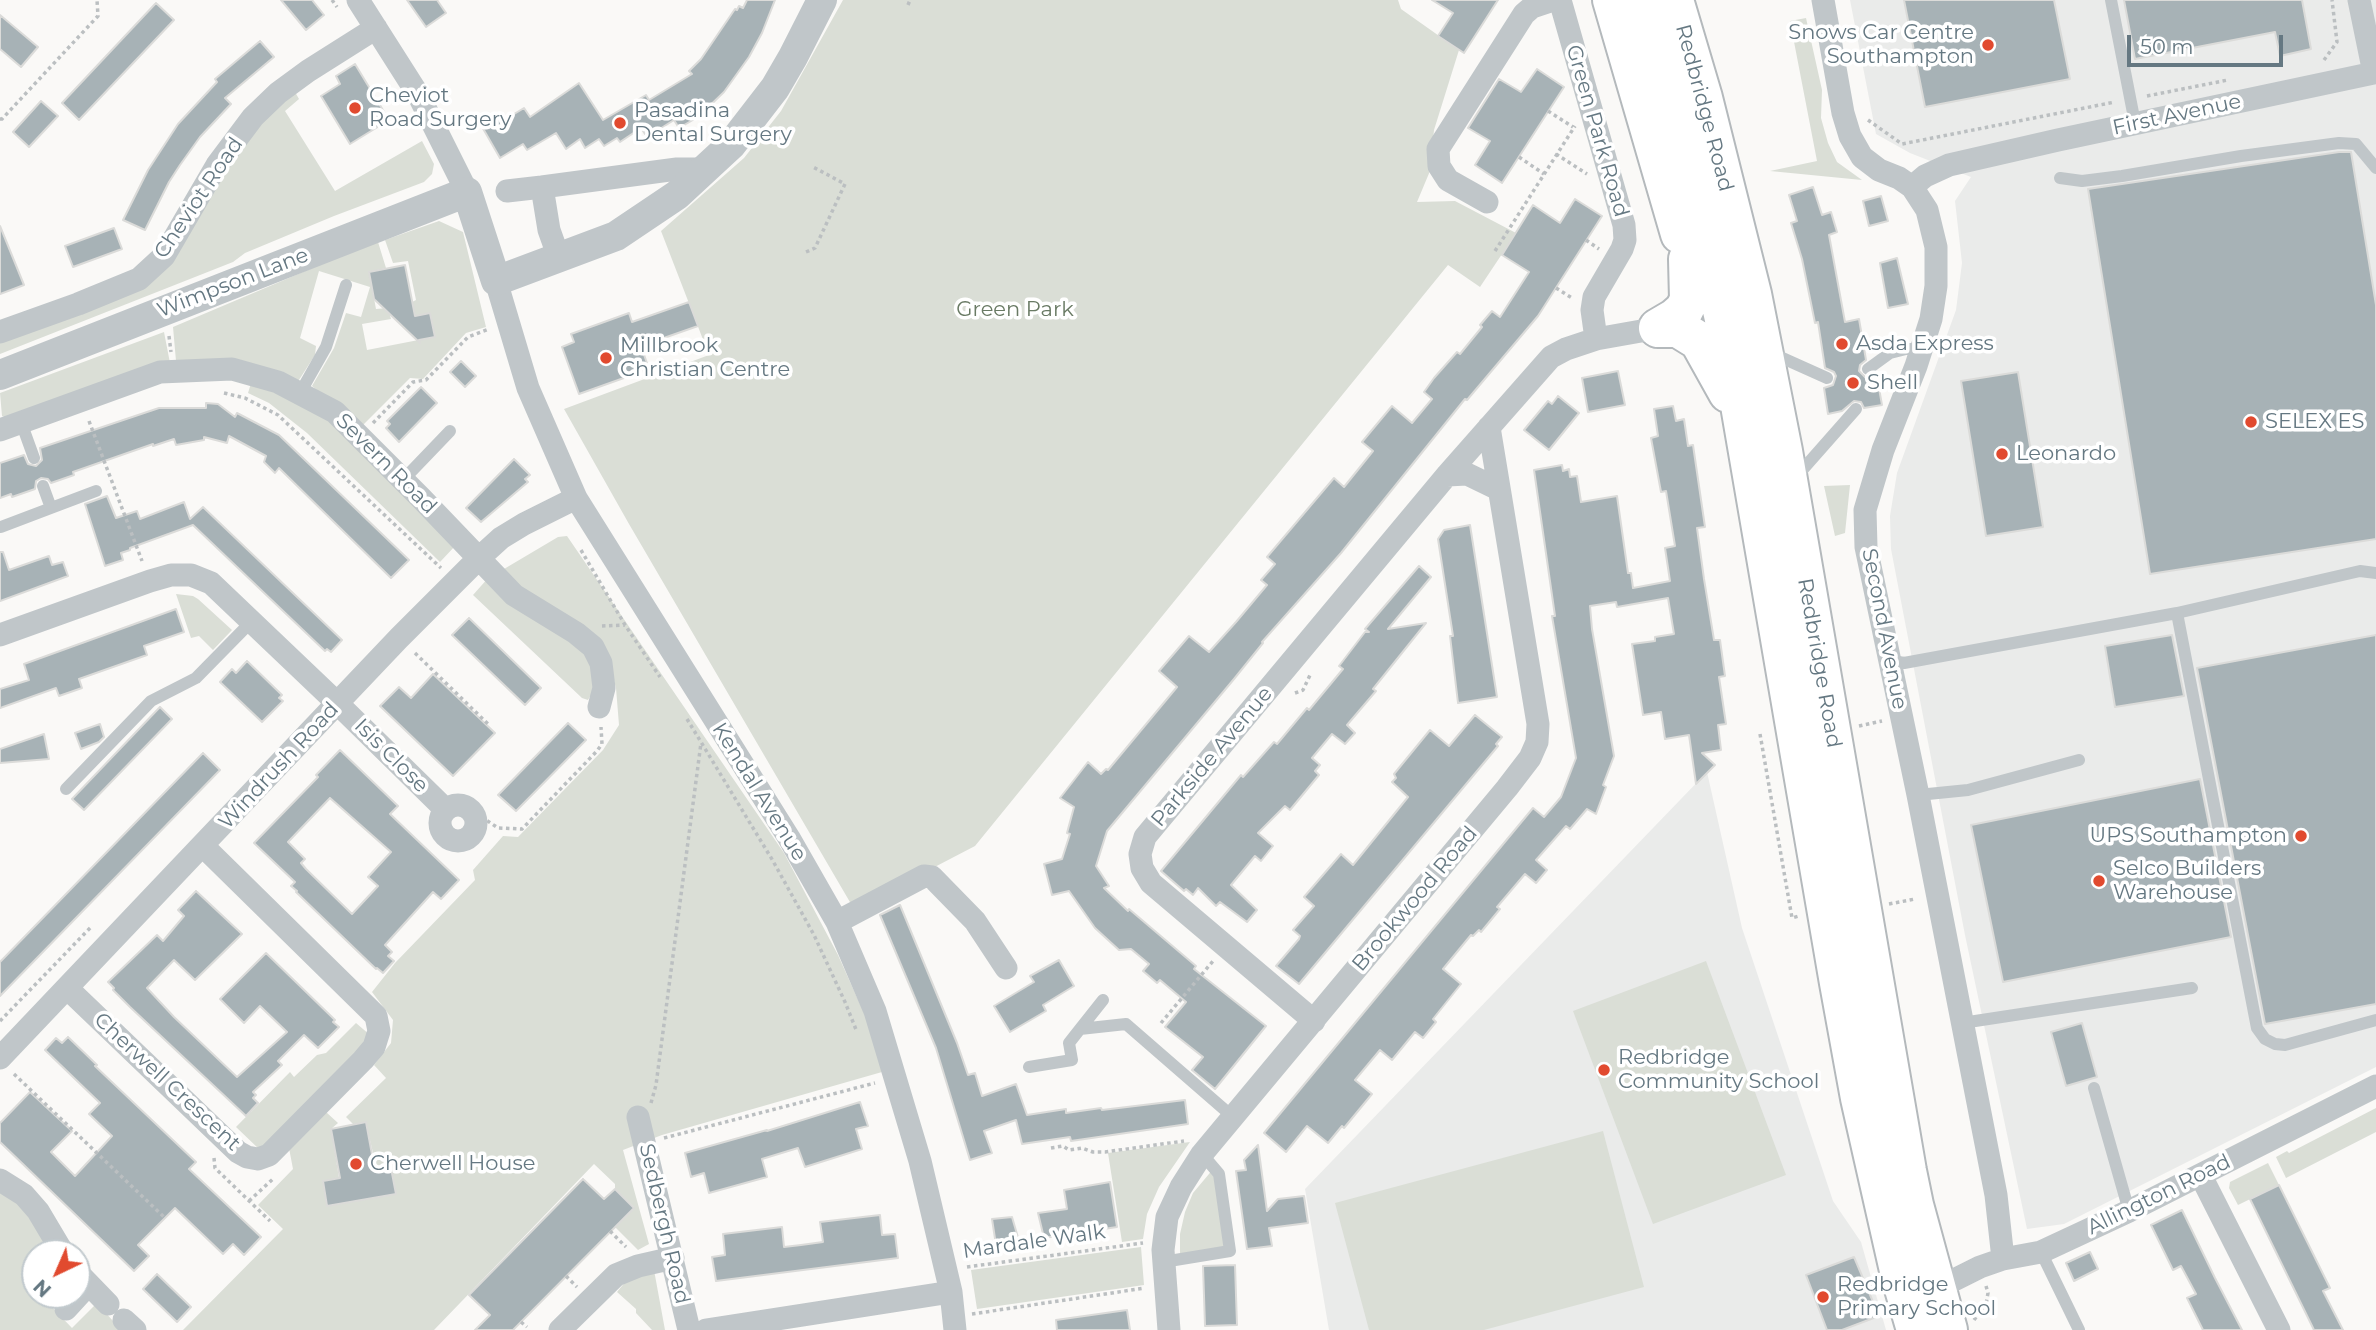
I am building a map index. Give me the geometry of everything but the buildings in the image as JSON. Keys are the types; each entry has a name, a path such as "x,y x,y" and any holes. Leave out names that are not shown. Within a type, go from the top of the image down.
{"highway":[{"path":"1612,0 1688,259 1704,329"},
{"name":"Redbridge Road","path":"1646,0 1690,170 1704,329 1743,419 1860,1098 1900,1275 1916,1330"},
{"name":"Redbridge Road","path":"1674,0 1721,165 1752,294 1704,329"},
{"path":"1696,0 1716,92 1721,165"},
{"path":"1688,259 1690,289 1704,329"},
{"name":"Redbridge Road","path":"1704,329 1788,485 1889,1075 1914,1205 1936,1289 1960,1326"}],"street":[{"path":"358,0 419,96 467,192 496,281 616,236 677,195 731,145 775,88 822,0"},
{"path":"1487,202 1448,180 1439,166 1438,149 1524,14 1532,7 1553,0"},
{"name":"Green Park Road","path":"1560,0 1583,122 1610,179 1624,225 1625,240 1622,249 1594,297 1592,316 1596,339"},
{"path":"1822,0 1843,113 1850,136 1862,157 1879,170 1912,187"},
{"name":"First Avenue","path":"1912,187 1925,176 1950,165 2375,73 2359,0"},
{"name":"Cheviot Road","path":"0,332 139,279 164,256 217,165 253,117 278,93 376,28"},
{"path":"507,191 677,169 705,169"},
{"path":"541,187 549,230 559,258"},
{"name":"Second Avenue","path":"1912,187 1927,210 1936,247 1934,297 1931,319 1921,349 1882,450 1866,510 1866,547 1918,795 1996,1195 2004,1259"},
{"name":"Wimpson Lane","path":"0,375 467,192"},
{"name":"Kendal Avenue","path":"496,281 528,388 576,498 789,838 837,922 875,1011 920,1161 949,1281 955,1323"},
{"name":"Parkside Avenue","path":"1314,1021 1151,883 1142,868 1140,855 1145,837 1447,475 1551,357 1596,339 1704,329"},
{"name":"Severn Road","path":"10,426 160,372 232,369 278,382 335,412 514,595 576,633 593,647 601,663 604,688 599,707"},
{"name":"Brookwood Road","path":"1169,1330 1163,1262 1167,1217 1181,1187 1202,1154 1507,788 1530,758 1537,742 1536,715 1489,427"},
{"path":"1447,475 1467,474 1498,489"},
{"name":"Windrush Road","path":"5,1064 67,988 337,703 479,558 512,531 542,513 576,498"},
{"name":"Isis Close","path":"0,635 171,575 191,575 211,583 337,703 457,806"},
{"name":"Cherwell Crescent","path":"67,988 238,1152 247,1157 258,1159 270,1155 363,1060 374,1048 379,1031 376,1016 203,846"},
{"path":"837,922 924,876 932,877 975,921 1006,968"},
{"name":"Allington Road","path":"1936,1289 1980,1267 2041,1252 2129,1211 2376,1086"},
{"name":"Sedbergh Road","path":"638,1118 690,1330"},
{"path":"2201,1175 2279,1330"},
{"path":"0,1180 24,1195 38,1211 55,1239"},
{"path":"560,1330 616,1275 638,1266 673,1258"},
{"path":"706,1330 949,1281"},
{"path":"91,1287 122,1318"}],"lane":[{"path":"2111,0 2134,124"},
{"path":"2060,178 2082,181 2108,178 2339,143 2356,144 2376,168"},
{"path":"300,393 326,347 346,285"},
{"path":"1704,329 1827,378"},
{"path":"1868,369 1890,354 1906,349 1921,349"},
{"path":"1788,485 1856,409"},
{"path":"10,426 34,458"},
{"path":"403,480 450,431"},
{"path":"44,486 51,508"},
{"path":"1,527 96,491"},
{"path":"1888,660 1904,663 2177,612 2360,571 2376,573"},
{"path":"2177,612 2257,1028 2265,1039 2285,1045 2376,1020"},
{"path":"66,789 151,701 196,678 251,622"},
{"path":"1918,795 1968,790 2079,760"},
{"path":"1962,1023 2192,988"},
{"path":"1030,1067 1072,1060 1069,1043 1103,1000"},
{"path":"1080,1029 1126,1024 1233,1117"},
{"path":"2094,1088 2129,1211"},
{"path":"1163,1262 1230,1251 1219,1174 1202,1154"},
{"path":"2041,1252 2079,1330"}],"path":[{"path":"0,119 98,16 97,0"},
{"path":"908,5 910,0"},
{"path":"2323,62 2337,42 2332,0"},
{"path":"1866,108 1868,121 1902,144 2230,79"},
{"path":"1495,251 1556,154 1583,122 1548,111"},
{"path":"1556,154 1601,183 1610,179"},
{"path":"1518,157 1544,174"},
{"path":"806,252 815,248 845,184 813,167"},
{"path":"166,310 173,372"},
{"path":"360,437 413,382 426,380 468,337 508,323"},
{"path":"219,392 245,398 278,415 440,567"},
{"path":"82,401 144,567"},
{"path":"413,652 489,725"},
{"path":"1293,694 1303,690 1309,681 1311,662"},
{"path":"638,1118 649,1110 656,1085 706,706"},
{"path":"457,806 498,828 522,829 602,744 599,707"},
{"path":"1760,734 1792,918"},
{"path":"701,743 773,861 814,935 859,1037"},
{"path":"1887,905 1937,894"},
{"path":"1161,1023 1226,946"},
{"path":"5,1064 166,1218"},
{"path":"645,1143 875,1083"},
{"path":"1051,1148 1063,1146 1069,1150 1105,1152 1217,1136"},
{"name":"Mardale Walk","path":"949,1281 1145,1242"},
{"path":"1960,1326 1986,1304 1988,1293 1980,1267"},
{"path":"955,1323 1147,1288"},
{"path":"520,1322 527,1327"}],"shaded area":[{"path":"1850,0 2376,0 2376,1067 2064,1224 2027,1229 1965,935 1891,549 1890,516 1897,473 1956,310 1962,263 1955,201 1971,177 1910,153 1876,134"},
{"name":"Redbridge Community School","path":"1707,772 1742,928 1833,1201 1861,1242 1886,1330 1329,1330 1305,1189"}],"green space":[{"name":"Green Park","path":"843,0 1398,0 1401,9 1459,50 1434,130 1430,171 1417,202 1455,201 1516,233 1480,287 1448,265 975,846 854,909 564,409 709,355 661,231 744,158 781,111"},
{"path":"1806,18 1822,90 1821,118 1828,143 1837,162 1862,180 1770,171 1817,161 1790,21"},
{"path":"295,92 299,99 285,111 335,191 422,141 434,164 432,174 424,182 245,253 233,262 0,354 0,340 136,290 235,152 255,129"},
{"path":"439,221 463,232 486,327 466,333 423,379 410,378 361,427 312,386 334,348 346,313 361,317 370,287 319,271 300,338 316,346 315,355 297,383 176,361 173,327 378,242 386,268 369,272 376,309 388,308 391,319 362,324 367,350 434,337 430,313 404,318 412,302 416,300 408,261 393,263 385,240"},
{"path":"164,332 170,363 7,418 2,416 0,393"},
{"path":"252,380 330,421 456,545 440,562 307,433 269,403 248,393"},
{"path":"1850,485 1845,533 1835,536 1824,486"},
{"path":"567,536 784,853 838,955 868,1022 882,1072 662,1135 623,1150 649,1244 638,1250 615,1227 634,1207 594,1164 434,1330 183,1330 283,1229 258,1205 293,1169 289,1148 326,1112 338,1123 331,1129 339,1178 323,1181 327,1206 396,1193 391,1168 377,1170 366,1123 354,1125 346,1117 386,1078 374,1065 391,1043 393,1020 372,992 395,963 475,880 473,870 503,836 518,837 603,750 619,725 616,688 608,657 528,594 504,569 558,537"},
{"path":"489,577 574,639 592,659 596,686 588,700 582,698 473,595"},
{"path":"176,594 198,599 232,630 213,650 199,636 191,638"},
{"path":"1706,961 1786,1175 1653,1224 1573,1011"},
{"path":"356,1023 370,1035 370,1039 260,1150 236,1127 290,1072 294,1077 317,1055 326,1053"},
{"path":"2376,1108 2376,1132 2286,1178 2276,1157 2287,1151 2289,1153"},
{"path":"1603,1131 1644,1287 1484,1330 1369,1330 1335,1203"},
{"path":"1190,1142 1159,1187 1147,1214 1143,1239 1122,1242 1108,1153"},
{"path":"2268,1163 2279,1185 2238,1205 2229,1188 2230,1182"},
{"path":"1214,1168 1227,1250 1180,1255 1180,1234 1185,1212 1193,1193"},
{"path":"0,1190 19,1201 45,1239 21,1239 21,1309 54,1309 72,1328 97,1303 121,1330 0,1330"},
{"path":"1141,1247 1144,1285 977,1309 971,1270"},
{"path":"654,1270 665,1330 652,1330 636,1313 636,1309 617,1292 631,1275"}],"place":[{"name":"Snows Car Centre Southampton","path":"1988,45"},
{"name":"Cheviot Road Surgery","path":"355,108"},
{"name":"Pasadina Dental Surgery","path":"620,123"},
{"name":"Asda Express","path":"1842,344"},
{"name":"Millbrook Christian Centre","path":"606,358"},
{"name":"Shell","path":"1853,383"},
{"name":"SELEX ES","path":"2251,422"},
{"name":"Leonardo","path":"2002,454"},
{"name":"UPS Southampton","path":"2301,836"},
{"name":"Selco Builders Warehouse","path":"2099,881"},
{"name":"Redbridge Community School","path":"1604,1070"},
{"name":"Cherwell House","path":"356,1164"},
{"name":"Redbridge Primary School","path":"1823,1297"}]}
